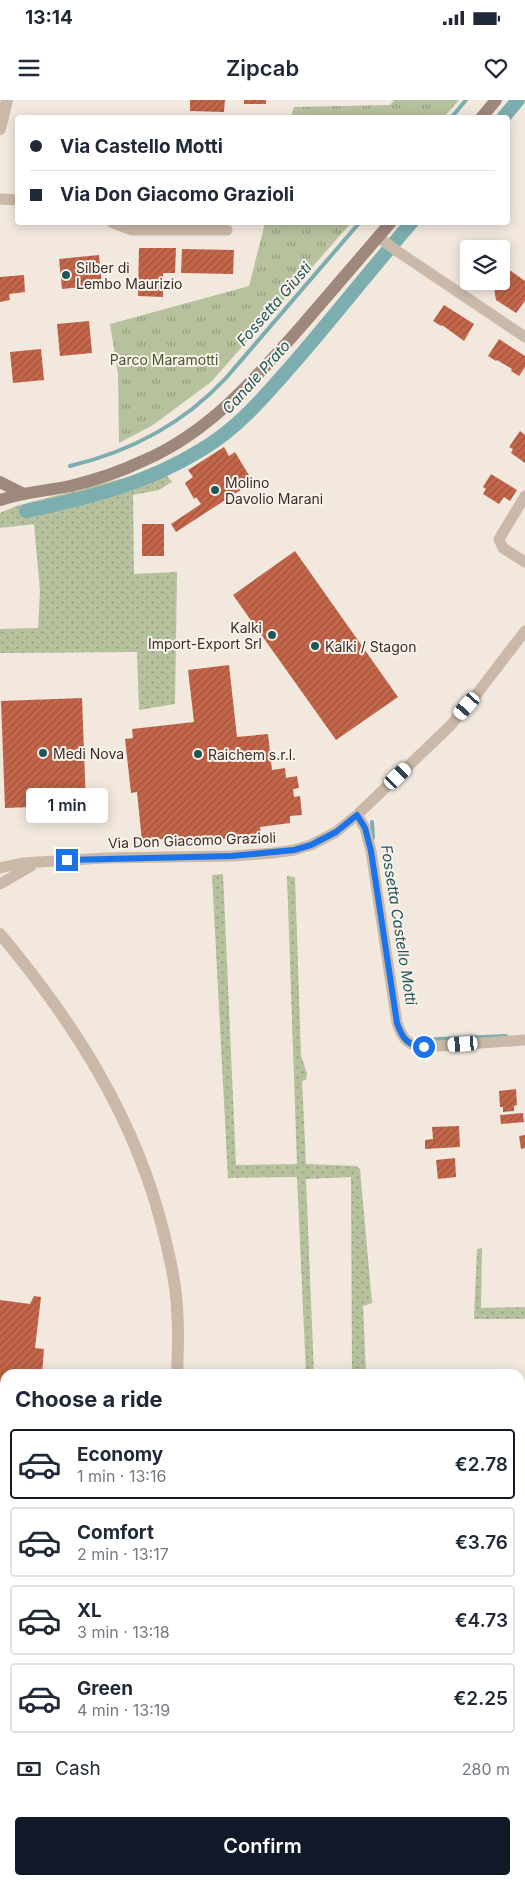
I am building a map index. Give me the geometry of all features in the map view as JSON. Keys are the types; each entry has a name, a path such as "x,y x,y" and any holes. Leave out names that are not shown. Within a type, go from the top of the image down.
{"main road":[{"path":"484,115 496,100"},
{"path":"0,500 22,493 48,490 93,480 146,460 196,432 257,377 383,240 390,225"},
{"path":"0,482 22,493"}],"street":[{"path":"0,129 7,100"},
{"path":"0,199 15,200"},
{"path":"119,225 132,230 227,230"},
{"path":"383,240 525,337"},
{"path":"525,496 498,539 503,548 525,562"},
{"name":"Via Don Giacomo Grazioli","path":"0,868 22,863 105,858 232,856 287,851 311,845 336,832 357,815 450,726 476,696 525,631"},
{"path":"357,815 365,828 371,851 397,1023 402,1036 412,1045 424,1047 525,1040"},
{"name":"Via Don Giacomo Grazioli","path":"0,884 38,863"},
{"path":"0,933 38,982 85,1050 110,1091 131,1136 158,1209 170,1260 177,1308 177,1369"}],"green space":[{"path":"394,100 459,100 446,115 292,115 294,107 390,105"},
{"name":"Parco Maramotti","path":"264,225 349,225 211,382 153,425 119,443 118,374 110,324 249,286"},
{"path":"164,472 172,482 159,490 133,495 134,574 177,572 175,704 139,710 137,652 0,653 0,629 38,628 40,591 34,524 0,528 0,513 16,506 120,479"},
{"path":"223,874 236,1165 297,1164 287,876 295,877 301,1055 307,1074 306,1080 302,1081 306,1164 356,1166 360,1169 372,1303 363,1306 366,1369 352,1369 351,1177 306,1179 314,1369 306,1369 297,1177 228,1178 212,875"},
{"path":"482,1248 481,1308 525,1307 525,1319 474,1319 477,1249"}],"building":[{"path":"190,100 225,100 224,112 190,111"},
{"path":"244,100 266,100 266,104 244,104"},
{"path":"139,248 176,248 175,273 163,273 163,297 138,296"},
{"path":"182,249 234,250 233,274 181,273"},
{"path":"99,255 102,285 62,289 59,259"},
{"path":"510,270 525,281 525,301 516,313 496,300 494,290 510,290"},
{"path":"24,275 25,292 9,294 10,300 0,302 0,277"},
{"path":"444,305 474,324 464,341 442,325 433,321"},
{"path":"89,321 92,353 60,356 57,324"},
{"path":"499,339 525,356 525,367 519,376 511,371 512,369 488,356"},
{"path":"41,349 44,380 13,383 10,352"},
{"path":"520,431 525,435 525,463 511,453 513,449 509,447"},
{"name":"Molino Davolio Marani","path":"224,447 229,456 235,452 253,482 176,532 171,524 201,504 196,497 194,499 185,483 193,477 188,470"},
{"path":"491,474 517,490 510,501 504,497 499,504 483,494 486,489 483,487"},
{"path":"142,524 164,524 164,556 142,556"},
{"name":"Kalki / Stagon","path":"295,551 398,697 336,740 233,595"},
{"name":"Raichem s.r.l.","path":"229,665 237,737 268,734 272,770 285,768 286,778 297,776 299,788 293,789 294,797 300,796 302,815 290,816 290,823 260,827 261,835 185,843 184,837 142,841 137,792 131,793 125,739 133,738 132,729 194,722 188,670"},
{"name":"Medi Nova","path":"82,698 86,805 5,808 1,701"},
{"path":"516,1089 517,1105 514,1106 514,1111 503,1112 503,1107 500,1107 499,1091"},
{"path":"523,1113 524,1122 501,1124 500,1115"},
{"path":"459,1126 460,1147 425,1149 425,1140 433,1139 432,1127"},
{"path":"525,1135 525,1148 521,1149 519,1136"},
{"path":"455,1158 456,1177 438,1179 436,1160"},
{"path":"34,1296 41,1297 35,1348 44,1349 42,1369 0,1369 0,1300 30,1304"}],"waterway":[{"name":"Fossetta Giusti","path":"454,115 466,100"},
{"name":"Canale Prato","path":"506,115 518,100"},
{"name":"Fossetta Giusti","path":"70,466 113,453 154,434 174,422 210,394 226,378 357,225"},
{"name":"Canale Prato","path":"26,511 72,501 138,481 180,462 227,432 271,389 410,225"},
{"name":"Fossetta Castello Motti","path":"372,822 373,838"},
{"name":"Fossetta Castello Motti","path":"418,1040 506,1036"}],"place":[{"name":"Silber di Lembo Maurizio","path":"66,275"},
{"name":"Molino Davolio Marani","path":"215,490"},
{"name":"Kalki Import-Export Srl","path":"272,635"},
{"name":"Kalki / Stagon","path":"315,646"},
{"name":"Medi Nova","path":"43,753"},
{"name":"Raichem s.r.l.","path":"198,754"}],"route":[{"path":"67,860 232,856 294,850 311,845 336,832 357,815 365,828 371,851 397,1023 406,1040 412,1045 424,1047"}]}
